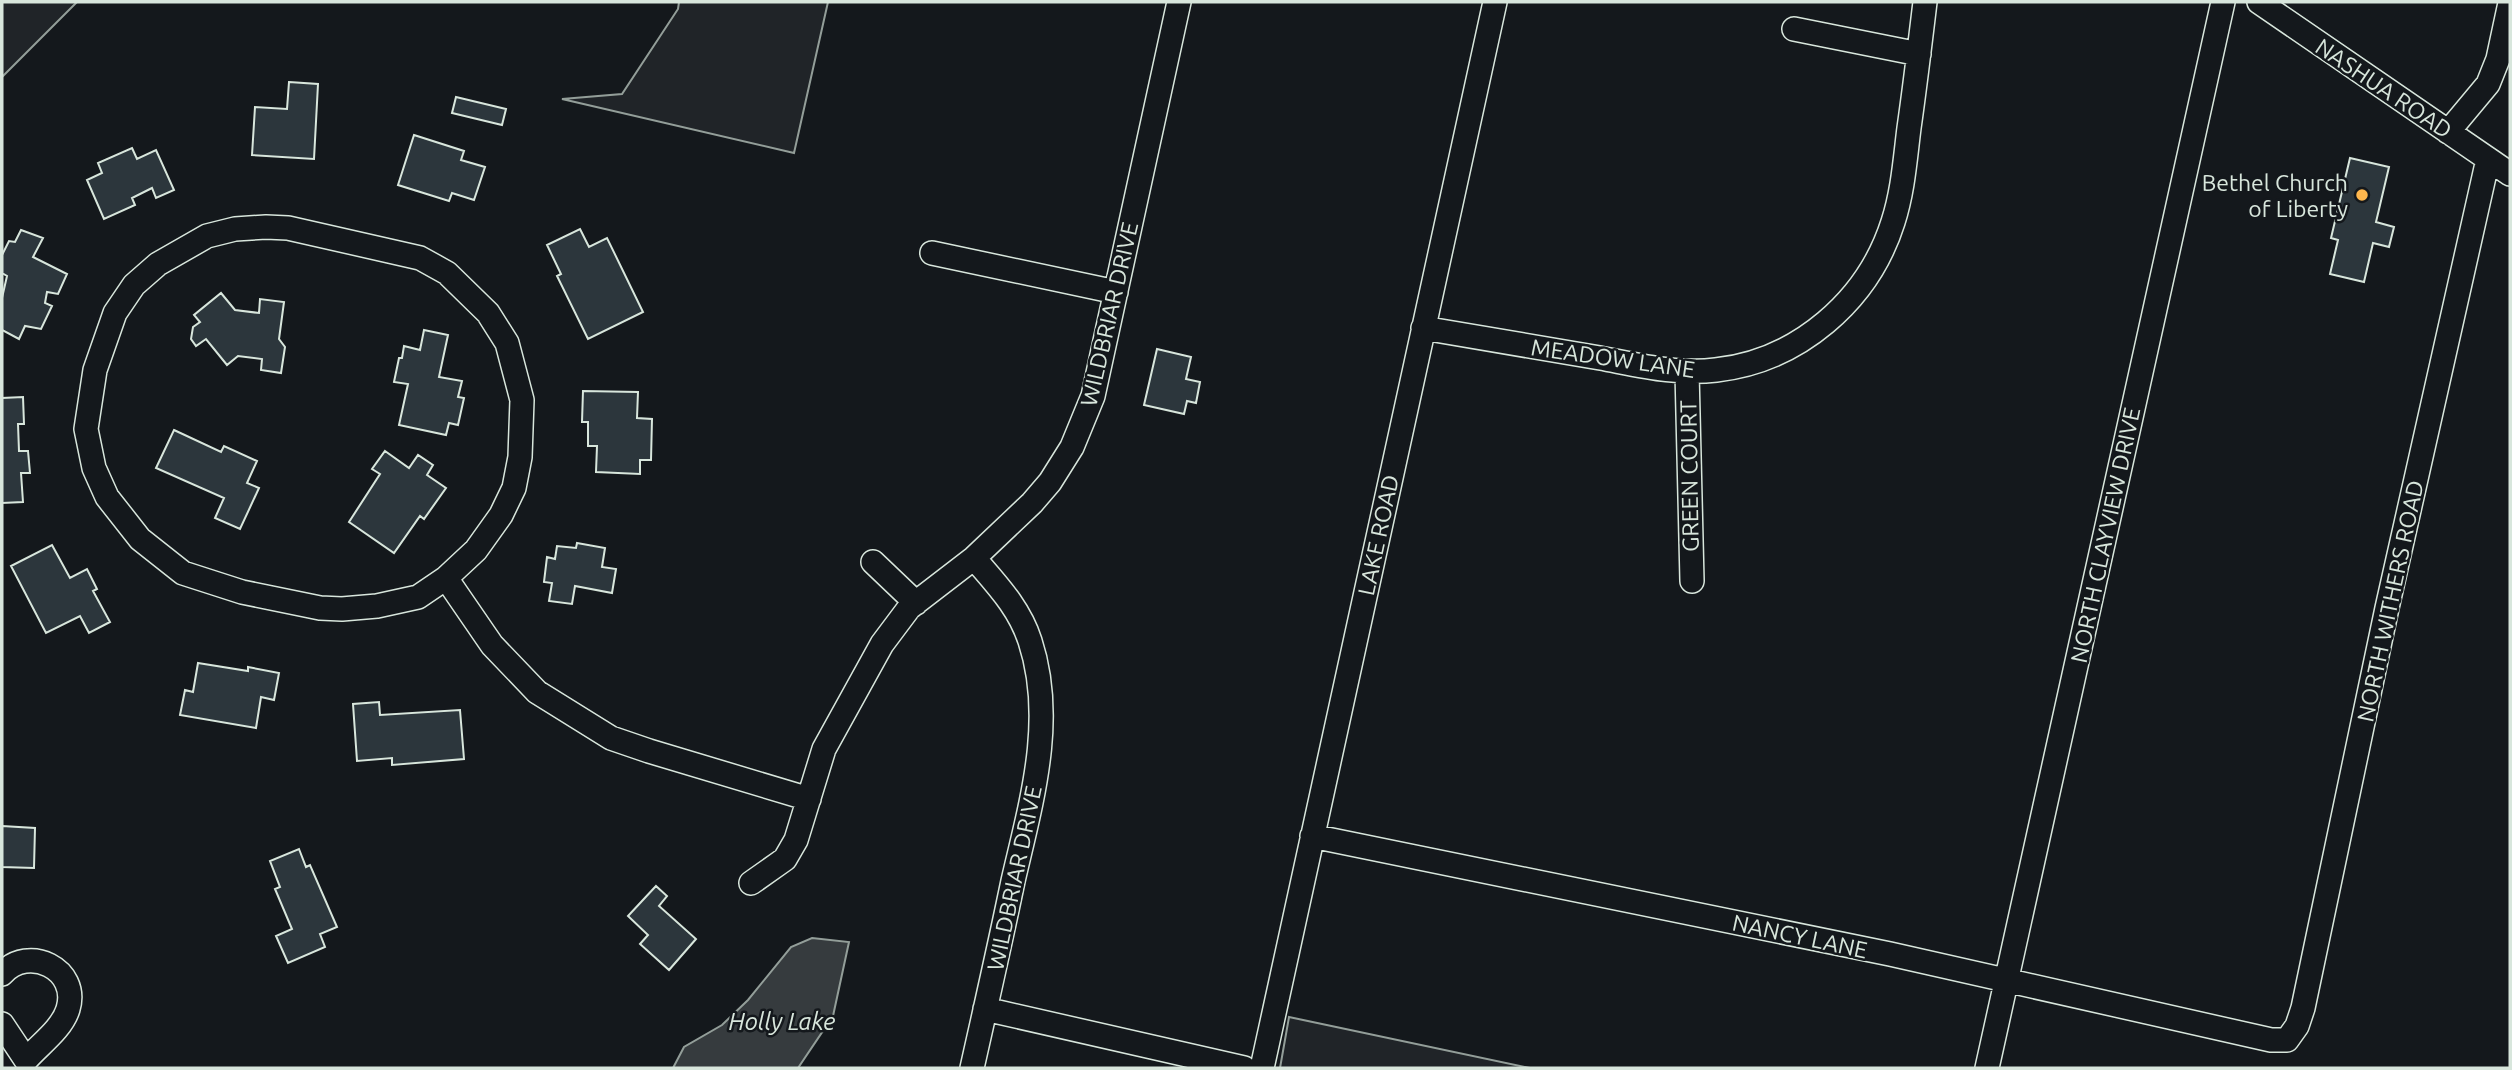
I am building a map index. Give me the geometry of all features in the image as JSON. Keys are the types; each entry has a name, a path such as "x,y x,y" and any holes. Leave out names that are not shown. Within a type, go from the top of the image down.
{"street":[{"name":"WILDBRIAR DRIVE","path":"972,1068 1035,787 1040,709 1029,638 1012,602 974,558 1032,503 1050,482 1072,447 1093,396 1179,2"},
{"name":"LAKE ROAD","path":"1262,1068 1495,2"},
{"name":"MEADOW LANE","path":"1423,328 1686,372 1741,367 1780,353 1815,332 1854,294 1886,239 1901,193 1926,2"},
{"name":"NORTH CLAYVIEW DRIVE","path":"1987,1068 2223,2"},
{"name":"NASHUA ROAD","path":"2259,2 2510,174"},
{"path":"2448,132 2488,84 2498,59 2510,3"},
{"path":"1794,29 1919,54"},
{"name":"NORTH WITHERS ROAD","path":"2287,1040 2297,1026 2303,1008 2387,608 2488,159"},
{"path":"266,227 288,228 392,250 420,258 447,273 488,313 508,343 522,400 520,457 514,488 501,515 476,550 446,578 418,597 377,606 320,608 233,589 183,573 141,539 107,497 94,468 86,429 95,370 115,313 134,285 158,264 207,236 235,229 266,227"},
{"path":"932,253 1116,292"},
{"name":"GREEN COURT","path":"1686,372 1692,581"},
{"path":"751,883 785,859 796,839 824,749 881,644 909,608 974,558"},
{"path":"873,562 916,603"},
{"path":"446,578 492,645 537,692 611,738 809,799"},
{"name":"NANCY LANE","path":"1312,836 2007,980 2271,1040 2287,1040"},
{"path":"2,974 18,961 43,961 63,976 70,999 68,1011 61,1022 25,1064 2,1024"},
{"path":"985,1009 1244,1068"}],"shaded area":[{"path":"2,2 77,2 2,77"},
{"path":"679,2 828,2 794,153 562,99 622,94 678,9"},
{"path":"1289,1017 1530,1068 1280,1068"}],"water":[{"name":"Holly Lake","path":"812,938 849,942 833,1016 798,1068 673,1068 684,1047 722,1025 748,1000 791,947"}],"building":[{"path":"289,82 318,84 314,159 252,155 255,107 287,109"},
{"path":"456,97 506,109 502,125 452,113"},
{"path":"414,135 464,151 461,160 485,167 474,200 452,193 449,201 398,185"},
{"path":"132,148 137,159 156,150 174,190 156,198 152,188 132,198 135,205 104,219 87,180 102,173 98,163"},
{"name":"Bethel Church of Liberty","path":"2350,158 2389,167 2376,222 2394,227 2389,247 2373,243 2364,282 2330,274 2338,240 2331,238"},
{"path":"580,229 589,247 607,238 643,312 588,339 557,276 561,274 547,245"},
{"path":"21,230 43,238 33,257 67,274 58,294 47,292 45,303 52,306 41,329 25,326 19,339 2,330 2,298 7,276 2,273 2,255 9,241 15,242"},
{"path":"221,293 235,310 259,313 260,299 284,302 279,339 285,347 281,373 261,370 262,359 238,356 227,365 206,339 196,346 191,339 193,327 200,322 194,315"},
{"path":"424,330 448,335 439,377 462,381 458,397 464,398 458,425 449,423 446,435 399,425 408,384 394,382 399,358 402,358 404,346 420,350"},
{"path":"1157,349 1191,357 1186,379 1200,382 1196,403 1187,401 1184,414 1144,405"},
{"path":"583,391 638,392 637,418 652,419 651,460 640,460 640,474 596,472 597,446 588,446 588,422 582,422"},
{"path":"23,397 24,424 18,424 19,451 28,451 30,473 21,473 23,502 2,503 2,398"},
{"path":"174,430 221,452 224,446 257,461 247,483 259,488 240,529 215,518 224,498 156,468"},
{"path":"385,451 409,468 418,455 433,465 427,475 446,488 424,519 420,516 394,553 349,522 380,474 372,469"},
{"path":"577,543 605,548 602,567 616,569 612,593 575,586 572,604 549,601 552,583 544,582 547,557 555,559 557,546 576,548"},
{"path":"52,545 70,578 87,569 97,589 93,591 110,622 89,633 80,616 46,633 11,566"},
{"path":"198,663 248,671 248,667 279,673 274,700 261,697 256,728 180,715 185,690 193,692"},
{"path":"379,702 380,715 460,710 464,759 392,765 392,758 357,761 353,704"},
{"path":"2,826 35,828 34,868 2,867"},
{"path":"299,849 306,867 310,865 337,927 320,934 325,947 288,963 276,936 292,929 275,889 280,887 270,861"},
{"path":"656,886 667,896 659,906 696,939 669,970 640,944 648,935 628,916"}],"place":[{"name":"Bethel Church of Liberty","path":"2362,195"}]}
